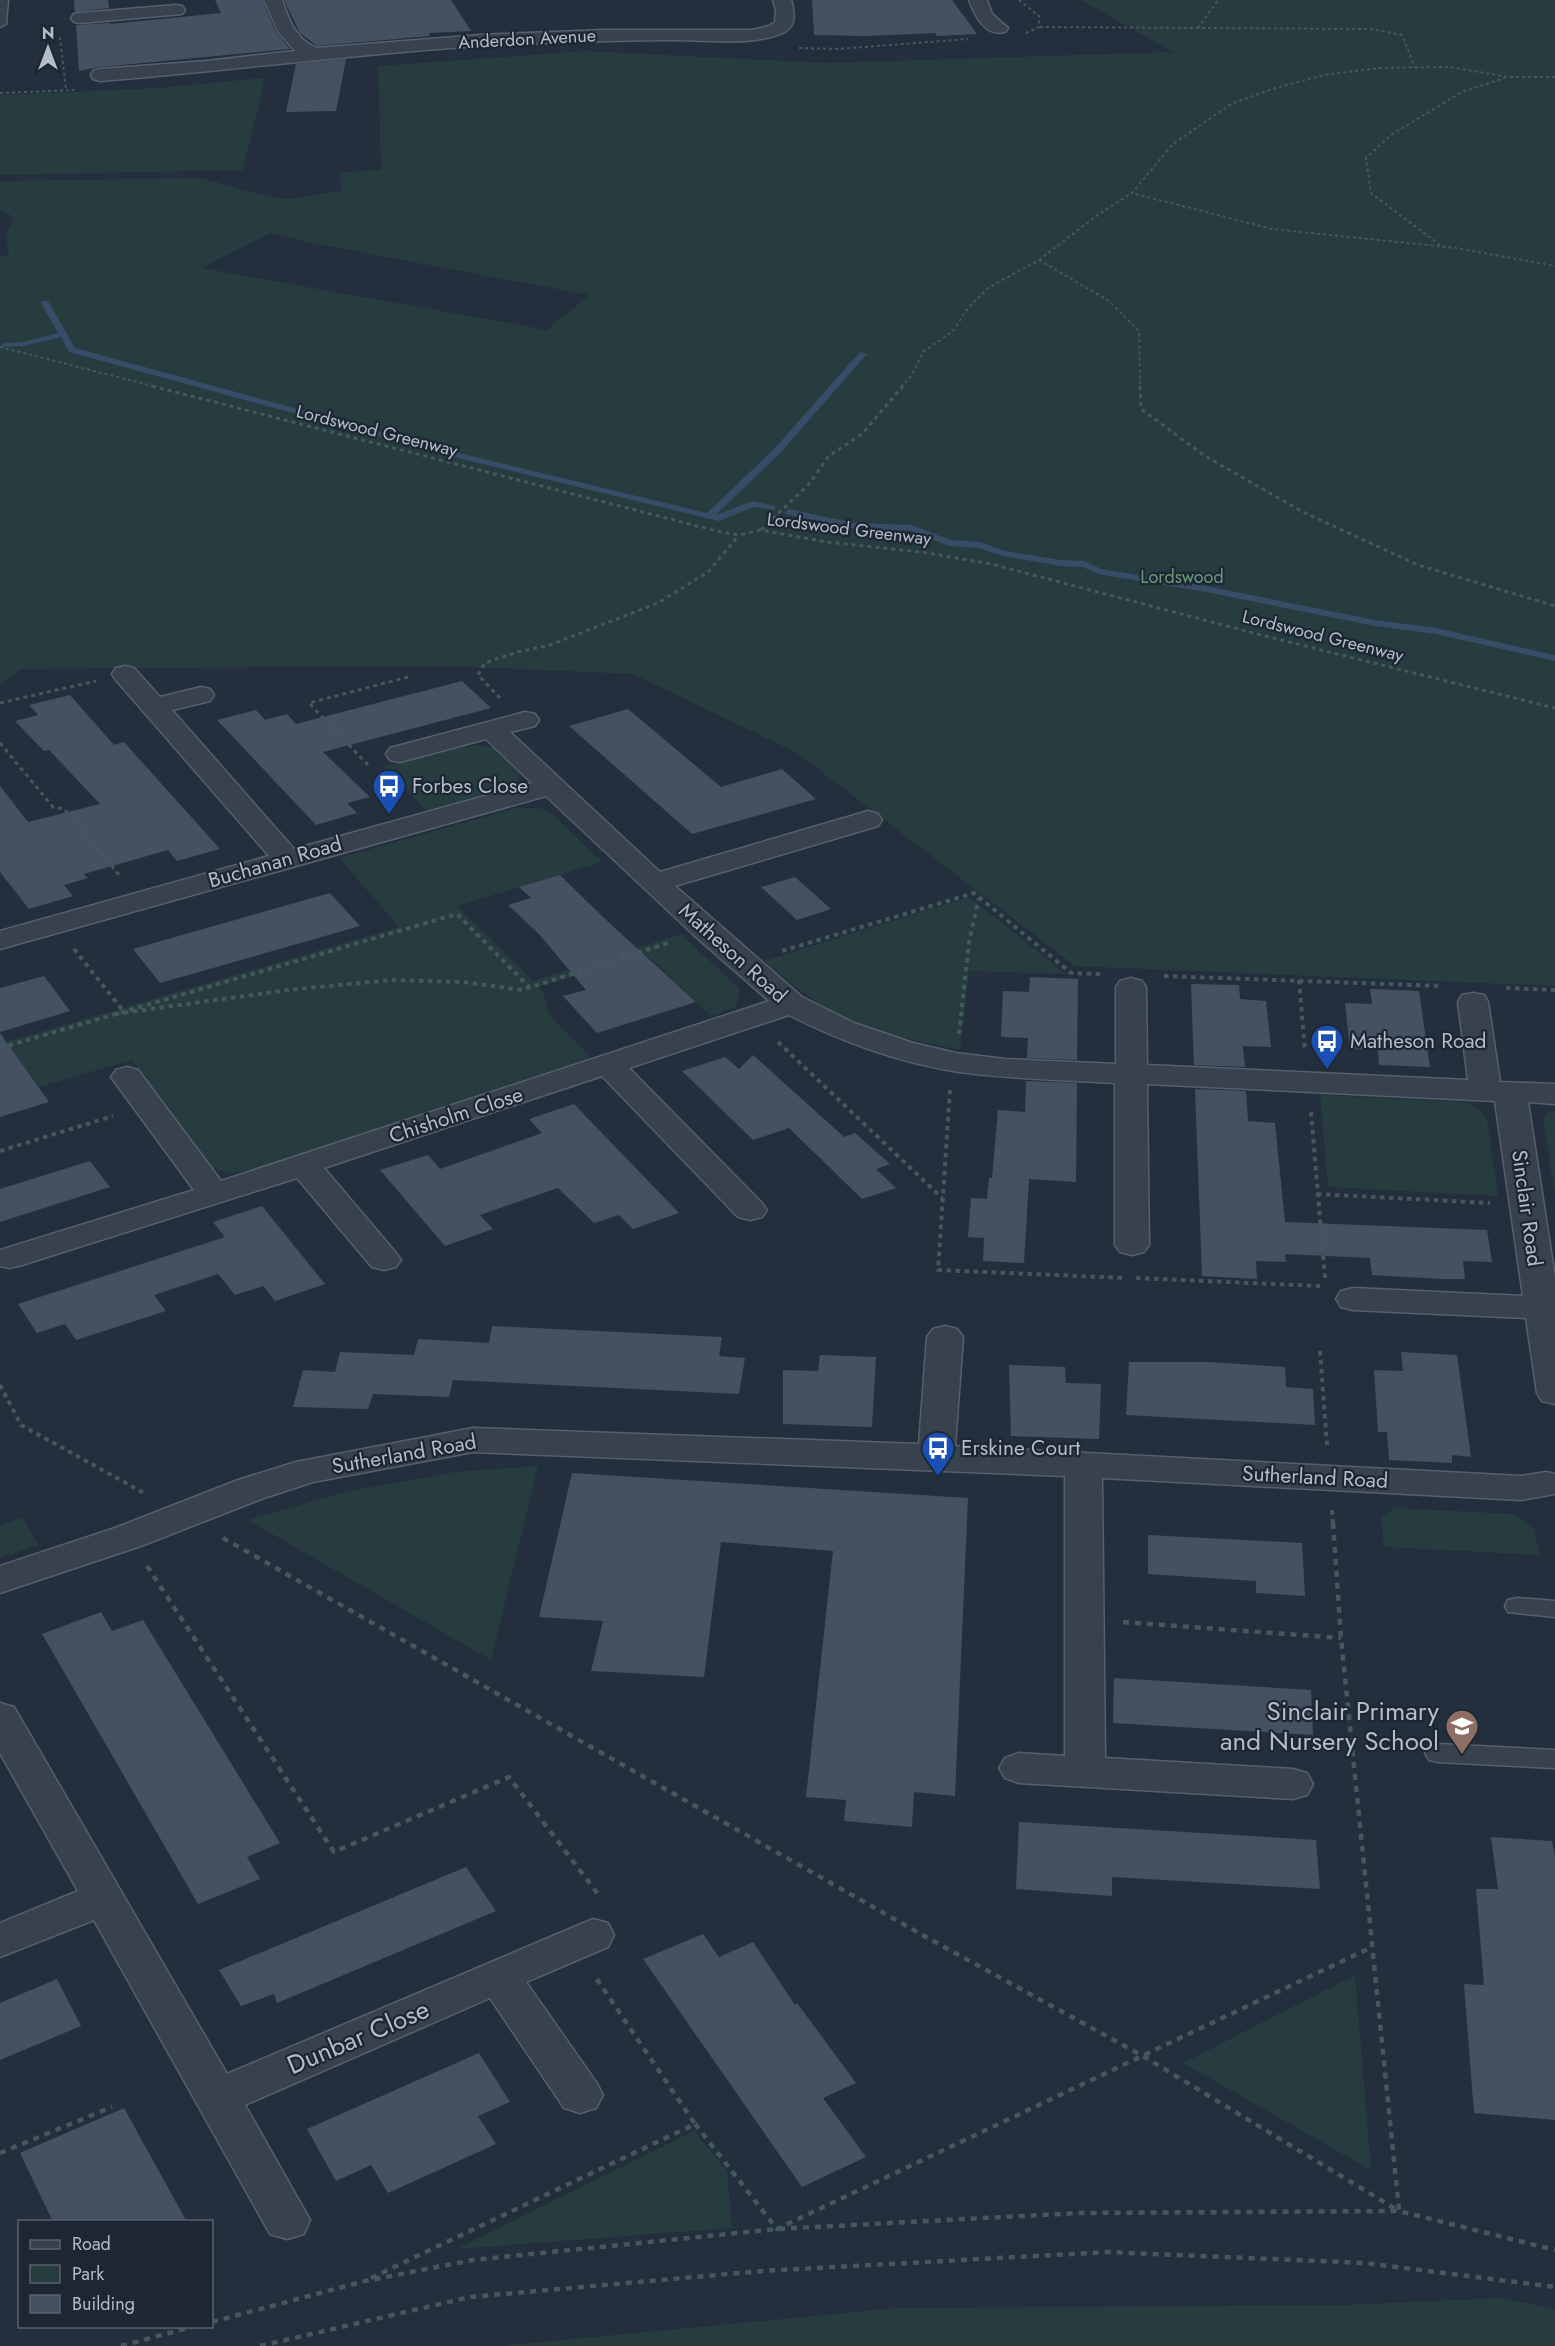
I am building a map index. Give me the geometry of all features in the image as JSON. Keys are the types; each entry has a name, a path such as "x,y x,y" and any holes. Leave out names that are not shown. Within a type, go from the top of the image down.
{"street":[{"path":"273,0 291,40 304,51 315,54"},
{"name":"Anderdon Avenue","path":"315,54 480,40 603,34 752,35 774,32 783,27 787,19 782,0"},
{"path":"978,0 984,17 999,28"},
{"path":"80,18 134,7 176,10"},
{"path":"100,75 206,67 315,54"},
{"path":"125,674 287,858"},
{"path":"153,707 201,695"},
{"path":"400,754 525,720"},
{"name":"Matheson Road","path":"491,729 706,930 791,1004 843,1030 904,1050 956,1062 1005,1068 1555,1094"},
{"name":"Buchanan Road","path":"0,940 551,786"},
{"name":"Matheson Road","path":"656,882 868,820"},
{"path":"1131,987 1132,1245"},
{"path":"1473,1002 1498,1091"},
{"name":"Chisholm Close","path":"10,1258 304,1165 791,1004"},
{"path":"609,1065 750,1210"},
{"path":"127,1077 214,1194"},
{"name":"Sinclair Road","path":"1498,1091 1527,1205 1547,1319 1555,1393"},
{"path":"304,1165 384,1260"},
{"path":"1353,1299 1547,1319"},
{"path":"936,1456 945,1337"},
{"name":"Sutherland Road","path":"0,1580 128,1537 250,1489 309,1471 473,1440 936,1456 1521,1488 1552,1484"},
{"path":"1083,1465 1085,1772"},
{"path":"0,1717 287,2220"},
{"path":"1019,1768 1293,1784"},
{"path":"0,1941 103,1898"},
{"name":"Dunbar Close","path":"217,2098 500,1977 599,1920"},
{"path":"500,1977 580,2095"}],"lane":[{"path":"0,24 1,7"},
{"path":"1517,1606 1555,1608"},
{"path":"1438,1753 1555,1759"}],"path":[{"path":"1198,28 1218,0"},
{"path":"1040,27 1372,29 1402,35 1415,68"},
{"path":"59,31 66,90"},
{"path":"760,530 809,484 829,456 862,434 912,375 922,352 952,331 968,308 988,288 1038,260 1099,214 1132,193 1173,144 1231,104 1272,89 1324,75 1378,68 1450,67 1508,77 1555,77"},
{"path":"1441,245 1371,193 1366,158 1391,135 1462,92 1508,77"},
{"path":"1132,193 1290,232 1441,245 1509,254 1555,266"},
{"path":"1038,260 1109,301 1139,332 1141,410 1205,456 1303,512 1418,565 1555,606"},
{"name":"Lordswood Greenway","path":"0,347 685,524 739,535 760,530 827,542 921,552 991,564 1265,636 1555,708"},
{"path":"525,720 478,675 484,663 550,645 658,603 708,572 739,535"},
{"path":"0,703 125,674"},
{"path":"374,771 309,703 412,676"},
{"path":"0,743 53,807 64,809 140,900"},
{"path":"382,779 423,821"},
{"path":"956,1062 975,904 979,898"},
{"path":"0,1048 456,914 530,988"},
{"path":"55,925 124,1012"},
{"path":"115,1014 288,990 391,981 463,981 522,990 706,930"},
{"path":"1299,980 1305,1048"},
{"path":"752,1017 943,1199"},
{"path":"0,1151 148,1106"},
{"path":"1317,1194 1527,1205"},
{"path":"1320,1350 1341,1638 1400,2211"},
{"path":"0,1385 21,1425 184,1515 926,1937 1143,2056 1400,2211"},
{"path":"128,1537 334,1852 509,1777 599,1920"},
{"path":"1083,1619 1341,1638"},
{"path":"777,2229 1372,1947"},
{"path":"0,2153 112,2106"},
{"path":"695,2124 777,2229"},
{"path":"213,2322 365,2281 473,2260 777,2229 1079,2213 1400,2211 1555,2250"},
{"path":"260,2346 470,2297 762,2271 1108,2252 1365,2263 1555,2287"},
{"path":"121,2346 188,2328"}],"green space":[{"name":"Lordswood","path":"1081,0 1555,0 1555,986 1075,966 797,753 633,674 451,666 20,669 0,686 0,257 9,255 6,235 13,217 0,209 0,181 202,178 250,192 287,199 341,191 340,172 381,170 378,66 586,51 825,63 1173,52","holes":["271,233 312,243 589,295 547,330 201,268"]},
{"path":"265,78 243,170 0,175 0,95 158,88"},
{"path":"477,745 494,748 520,772 519,780 510,788 429,813 383,766 459,746"},
{"path":"516,808 538,808 549,811 602,862 457,906 533,981 681,934 740,989 736,1007 711,1016 646,954 538,987 544,995 549,1014 591,1058 255,1169 232,1173 213,1168 132,1060 39,1087 6,1042 399,927 339,858"},
{"path":"969,897 1066,974 969,971 960,1050 889,1034 861,1025 814,1000 764,961"},
{"path":"1320,1095 1465,1102 1479,1109 1487,1120 1498,1196 1328,1187"},
{"path":"1555,1111 1555,1195 1543,1118 1547,1112"},
{"path":"538,1466 491,1660 248,1520 344,1492 455,1472"},
{"path":"1395,1508 1513,1514 1534,1529 1540,1555 1384,1547 1381,1517"},
{"path":"23,1517 38,1545 0,1558 0,1525"},
{"path":"1355,1975 1371,2170 1183,2063"},
{"path":"694,2131 727,2171 732,2228 456,2249"},
{"path":"1502,2298 1555,2309 1555,2346 501,2346 897,2308 1343,2305"}],"building":[{"path":"74,0 108,0 109,8 75,12"},
{"path":"215,0 262,0 277,34 290,49 100,67 79,71 76,25 111,24 221,13"},
{"path":"284,0 451,0 471,31 429,33 430,36 317,46 300,33"},
{"path":"812,0 952,0 977,34 814,35"},
{"path":"346,59 336,111 286,112 296,64"},
{"path":"462,681 491,708 323,752 370,797 347,803 357,813 316,825 217,720 256,710 265,720 287,714 296,724"},
{"path":"70,695 114,745 124,742 220,849 177,861 168,850 84,874 88,878 64,885 73,896 29,909 0,872 0,786 28,822 100,804 49,750 44,751 15,721 38,715 29,705"},
{"path":"628,709 721,787 782,769 816,799 692,834 569,726"},
{"path":"560,875 696,1002 597,1033 563,996 586,990 539,934 508,905 531,898 519,887"},
{"path":"795,877 831,909 797,920 761,887"},
{"path":"330,893 360,926 160,983 133,949"},
{"path":"44,976 70,1011 0,1032 0,988"},
{"path":"1030,977 1078,979 1077,1060 1027,1058 1028,1038 1001,1037 1003,991 1029,992"},
{"path":"1191,984 1239,985 1240,999 1266,1001 1271,1047 1243,1046 1245,1067 1194,1065"},
{"path":"1370,989 1419,991 1430,1067 1379,1065 1378,1050 1350,1049 1345,1003 1372,1004"},
{"path":"0,1033 49,1102 0,1117"},
{"path":"753,1055 844,1137 855,1133 890,1164 876,1169 896,1188 862,1199 789,1128 753,1140 682,1071 725,1057 739,1069"},
{"path":"1026,1081 1077,1083 1076,1182 1029,1179 1024,1263 983,1261 984,1238 968,1237 971,1198 987,1199 989,1178 992,1178 998,1110 1025,1112"},
{"path":"1195,1089 1246,1091 1248,1121 1275,1123 1285,1222 1487,1230 1492,1262 1463,1261 1465,1279 1441,1279 1372,1275 1370,1258 1285,1254 1286,1262 1256,1261 1257,1279 1202,1276"},
{"path":"574,1104 679,1213 633,1229 619,1215 594,1223 558,1188 480,1215 493,1229 445,1246 380,1170 428,1155 440,1169 542,1133 529,1119"},
{"path":"90,1161 110,1187 0,1222 0,1189"},
{"path":"262,1206 325,1284 275,1301 263,1286 235,1295 218,1274 154,1295 166,1311 76,1340 65,1324 37,1333 18,1304 225,1237 213,1222"},
{"path":"492,1326 722,1337 719,1356 745,1358 739,1394 453,1380 449,1397 373,1394 368,1409 293,1407 303,1370 335,1372 340,1352 414,1355 418,1339 489,1343"},
{"path":"1401,1352 1457,1355 1471,1457 1452,1455 1452,1463 1389,1460 1387,1432 1378,1432 1374,1370 1403,1371"},
{"path":"820,1355 876,1357 872,1427 783,1424 783,1370 818,1371"},
{"path":"1129,1362 1210,1362 1285,1367 1286,1387 1313,1389 1315,1425 1126,1415"},
{"path":"1009,1365 1065,1367 1066,1383 1101,1384 1099,1439 1011,1436"},
{"path":"572,1473 968,1498 955,1796 914,1792 912,1827 844,1821 846,1800 806,1797 833,1551 721,1542 704,1677 591,1671 603,1621 539,1617"},
{"path":"1148,1535 1302,1543 1305,1596 1256,1593 1256,1581 1148,1574"},
{"path":"101,1612 112,1631 143,1620 280,1843 247,1857 260,1879 198,1904 42,1634"},
{"path":"1114,1678 1311,1690 1313,1735 1113,1723"},
{"path":"1019,1822 1316,1840 1320,1889 1112,1877 1112,1896 1016,1889"},
{"path":"1491,1837 1552,1841 1555,1857 1555,2120 1474,2113 1464,1984 1484,1985 1476,1889 1498,1889"},
{"path":"466,1867 496,1911 277,2003 274,1994 241,2006 219,1970"},
{"path":"703,1934 719,1957 753,1942 795,2005 797,2003 856,2083 823,2098 866,2157 802,2187 643,1959"},
{"path":"57,1979 81,2026 0,2060 0,2003"},
{"path":"479,2053 510,2102 478,2116 496,2144 388,2193 371,2165 336,2181 307,2129"},
{"path":"124,2108 186,2220 52,2220 20,2153"}],"waterway":[{"path":"45,303 63,334"},
{"path":"5,345 23,344 63,334"},
{"path":"63,334 72,350 461,456 709,516"},
{"path":"709,516 777,451 863,354"},
{"path":"709,516 719,518 752,504 772,508"},
{"path":"789,512 854,526 912,528 949,543 980,545 1003,553 1061,563 1085,564 1098,571 1206,589 1375,623 1436,631 1555,658"}],"place":[{"name":"Forbes Close","path":"389,815"},
{"name":"Matheson Road","path":"1327,1070"},
{"name":"Erskine Court","path":"938,1477"},
{"name":"Sinclair Primary and Nursery School","path":"1462,1755"}]}
